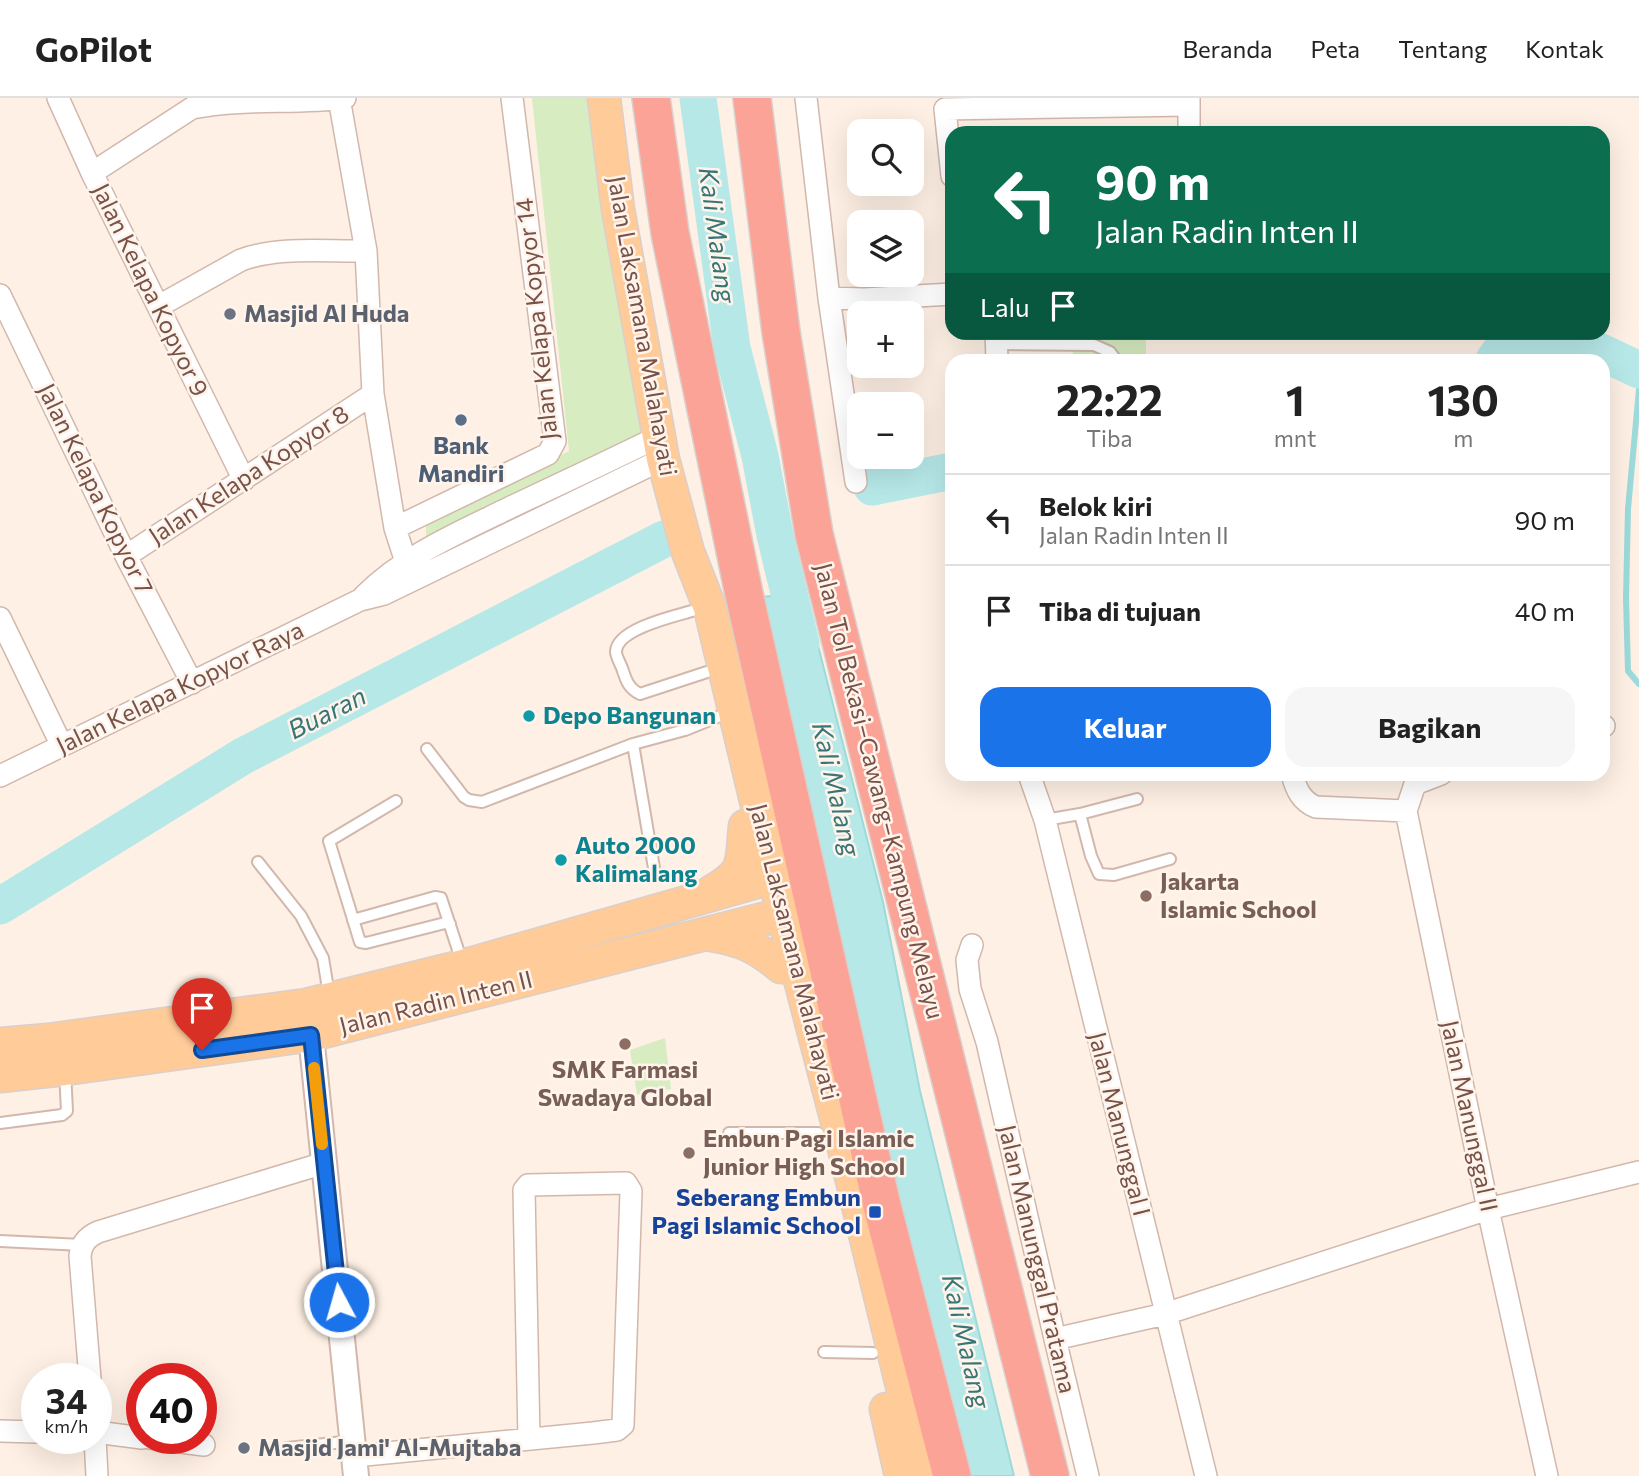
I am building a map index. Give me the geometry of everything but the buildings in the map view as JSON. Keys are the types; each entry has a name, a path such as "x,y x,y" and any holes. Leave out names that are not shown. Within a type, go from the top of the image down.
{"highway":[{"path":"651,98 670,233 744,594 882,1206 952,1476"},
{"name":"Jalan Tol Bekasi–Cawang–Kampung Melayu","path":"752,98 782,332 814,534 1050,1476"},
{"path":"775,98 782,332"}],"main road":[{"name":"Jalan Laksamana Malahayati","path":"604,98 618,209 660,448 688,552 710,608 776,916 846,1156 924,1476"},
{"name":"Jalan Laksamana Malahayati","path":"688,552 692,611 717,717 745,826 767,879"},
{"path":"698,900 732,880 740,867 745,826"},
{"name":"Jalan Radin Inten II","path":"0,1044 48,1040 306,1005 463,966 767,879"},
{"name":"Jalan Laksamana Malahayati","path":"776,916 780,967 901,1476"},
{"name":"Jalan Radin Inten II","path":"0,1076 311,1035 776,916"},
{"path":"706,934 737,939 760,949 780,967"}],"street":[{"name":"Jalan Kelapa Kopyor 9","path":"58,98 92,173 244,480"},
{"path":"339,98 366,251 373,394 395,528 411,570"},
{"path":"92,173 192,108 206,103 240,99 345,98"},
{"name":"Jalan Kelapa Kopyor 14","path":"395,528 548,453 555,441 512,98"},
{"path":"806,98 829,298 856,482"},
{"path":"947,126 945,109 1189,102 1189,126"},
{"path":"159,306 241,260 255,255 366,251"},
{"path":"829,298 864,299 945,293"},
{"name":"Jalan Kelapa Kopyor 7","path":"0,295 126,556 192,682"},
{"name":"Jalan Kelapa Kopyor 8","path":"126,556 373,394"},
{"name":"Jalan Kelapa Kopyor Raya","path":"0,776 360,600 377,583 411,570 660,448"},
{"path":"0,618 62,746"},
{"name":"Jalan Manunggal I","path":"1032,781 1045,820 1206,1476"},
{"path":"1295,781 1306,803 1316,807 1406,811 1415,784 1423,781"},
{"name":"Jalan Manunggal II","path":"1406,811 1546,1476"},
{"name":"Jalan Manunggal Pratama","path":"972,945 967,960 970,989 987,1042 1088,1476"},
{"path":"311,1035 355,1458 617,1430 623,1425 631,1191 626,1184 528,1185 524,1189 528,1439"},
{"path":"89,1363 80,1256 86,1239 98,1232 324,1163"},
{"path":"1055,1339 1165,1314 1488,1209 1639,1172"},
{"path":"0,1431 21,1432"},
{"path":"96,1454 97,1476"}],"lane":[{"path":"996,346 1094,345 1112,354"},
{"path":"692,611 632,632 620,642 616,652 627,683 632,690 640,694 707,672"},
{"path":"427,749 464,797 476,802 490,800 633,744 685,730 717,717"},
{"path":"633,744 654,868"},
{"path":"1045,820 1138,799"},
{"path":"396,801 329,841 360,942 366,943 445,923 450,925"},
{"path":"1080,814 1091,856 1099,874 1114,875 1170,859"},
{"path":"258,862 302,916 323,958 330,999"},
{"path":"353,920 435,897 441,898 463,966"},
{"path":"0,1123 62,1115 67,1111 65,1069"},
{"path":"729,1133 818,1132"},
{"path":"0,1241 82,1245"},
{"path":"824,1352 873,1353"},
{"path":"287,1448 355,1458"}],"green space":[{"path":"532,98 605,98 658,437 426,548 426,524 569,451"},
{"path":"1073,340 1146,340 1146,354 1073,354"},
{"path":"665,1038 671,1089 637,1095 630,1050"}],"water":[{"path":"805,594 883,902 920,1091 1014,1476 952,1476 745,598"}],"waterway":[{"name":"Kali Malang","path":"698,98 732,348 760,456 775,535 801,643"},
{"name":"Buaran","path":"1498,354 1506,343 1525,340"},
{"name":"Buaran","path":"1563,340 1605,354"},
{"name":"Buaran","path":"1610,356 1639,370"},
{"path":"1639,389 1628,509 1626,598 1628,671 1639,684"},
{"name":"Buaran","path":"872,487 945,472"},
{"name":"Buaran","path":"0,906 243,756 664,539"}],"slow traffic":[{"path":"314,1068 322,1144"}],"place":[{"name":"Masjid Al Huda","path":"230,314"},
{"name":"Bank Mandiri","path":"461,420"},
{"name":"Depo Bangunan","path":"529,716"},
{"name":"Auto 2000 Kalimalang","path":"561,860"},
{"name":"Jakarta Islamic School","path":"1146,896"},
{"name":"SMK Farmasi Swadaya Global","path":"625,1044"},
{"name":"Embun Pagi Islamic Junior High School","path":"689,1153"},
{"name":"Seberang Embun Pagi Islamic School","path":"875,1212"},
{"name":"Masjid Jami' Al-Mujtaba","path":"244,1448"}],"route":[{"path":"202,1050 311,1035 339,1302"}]}
